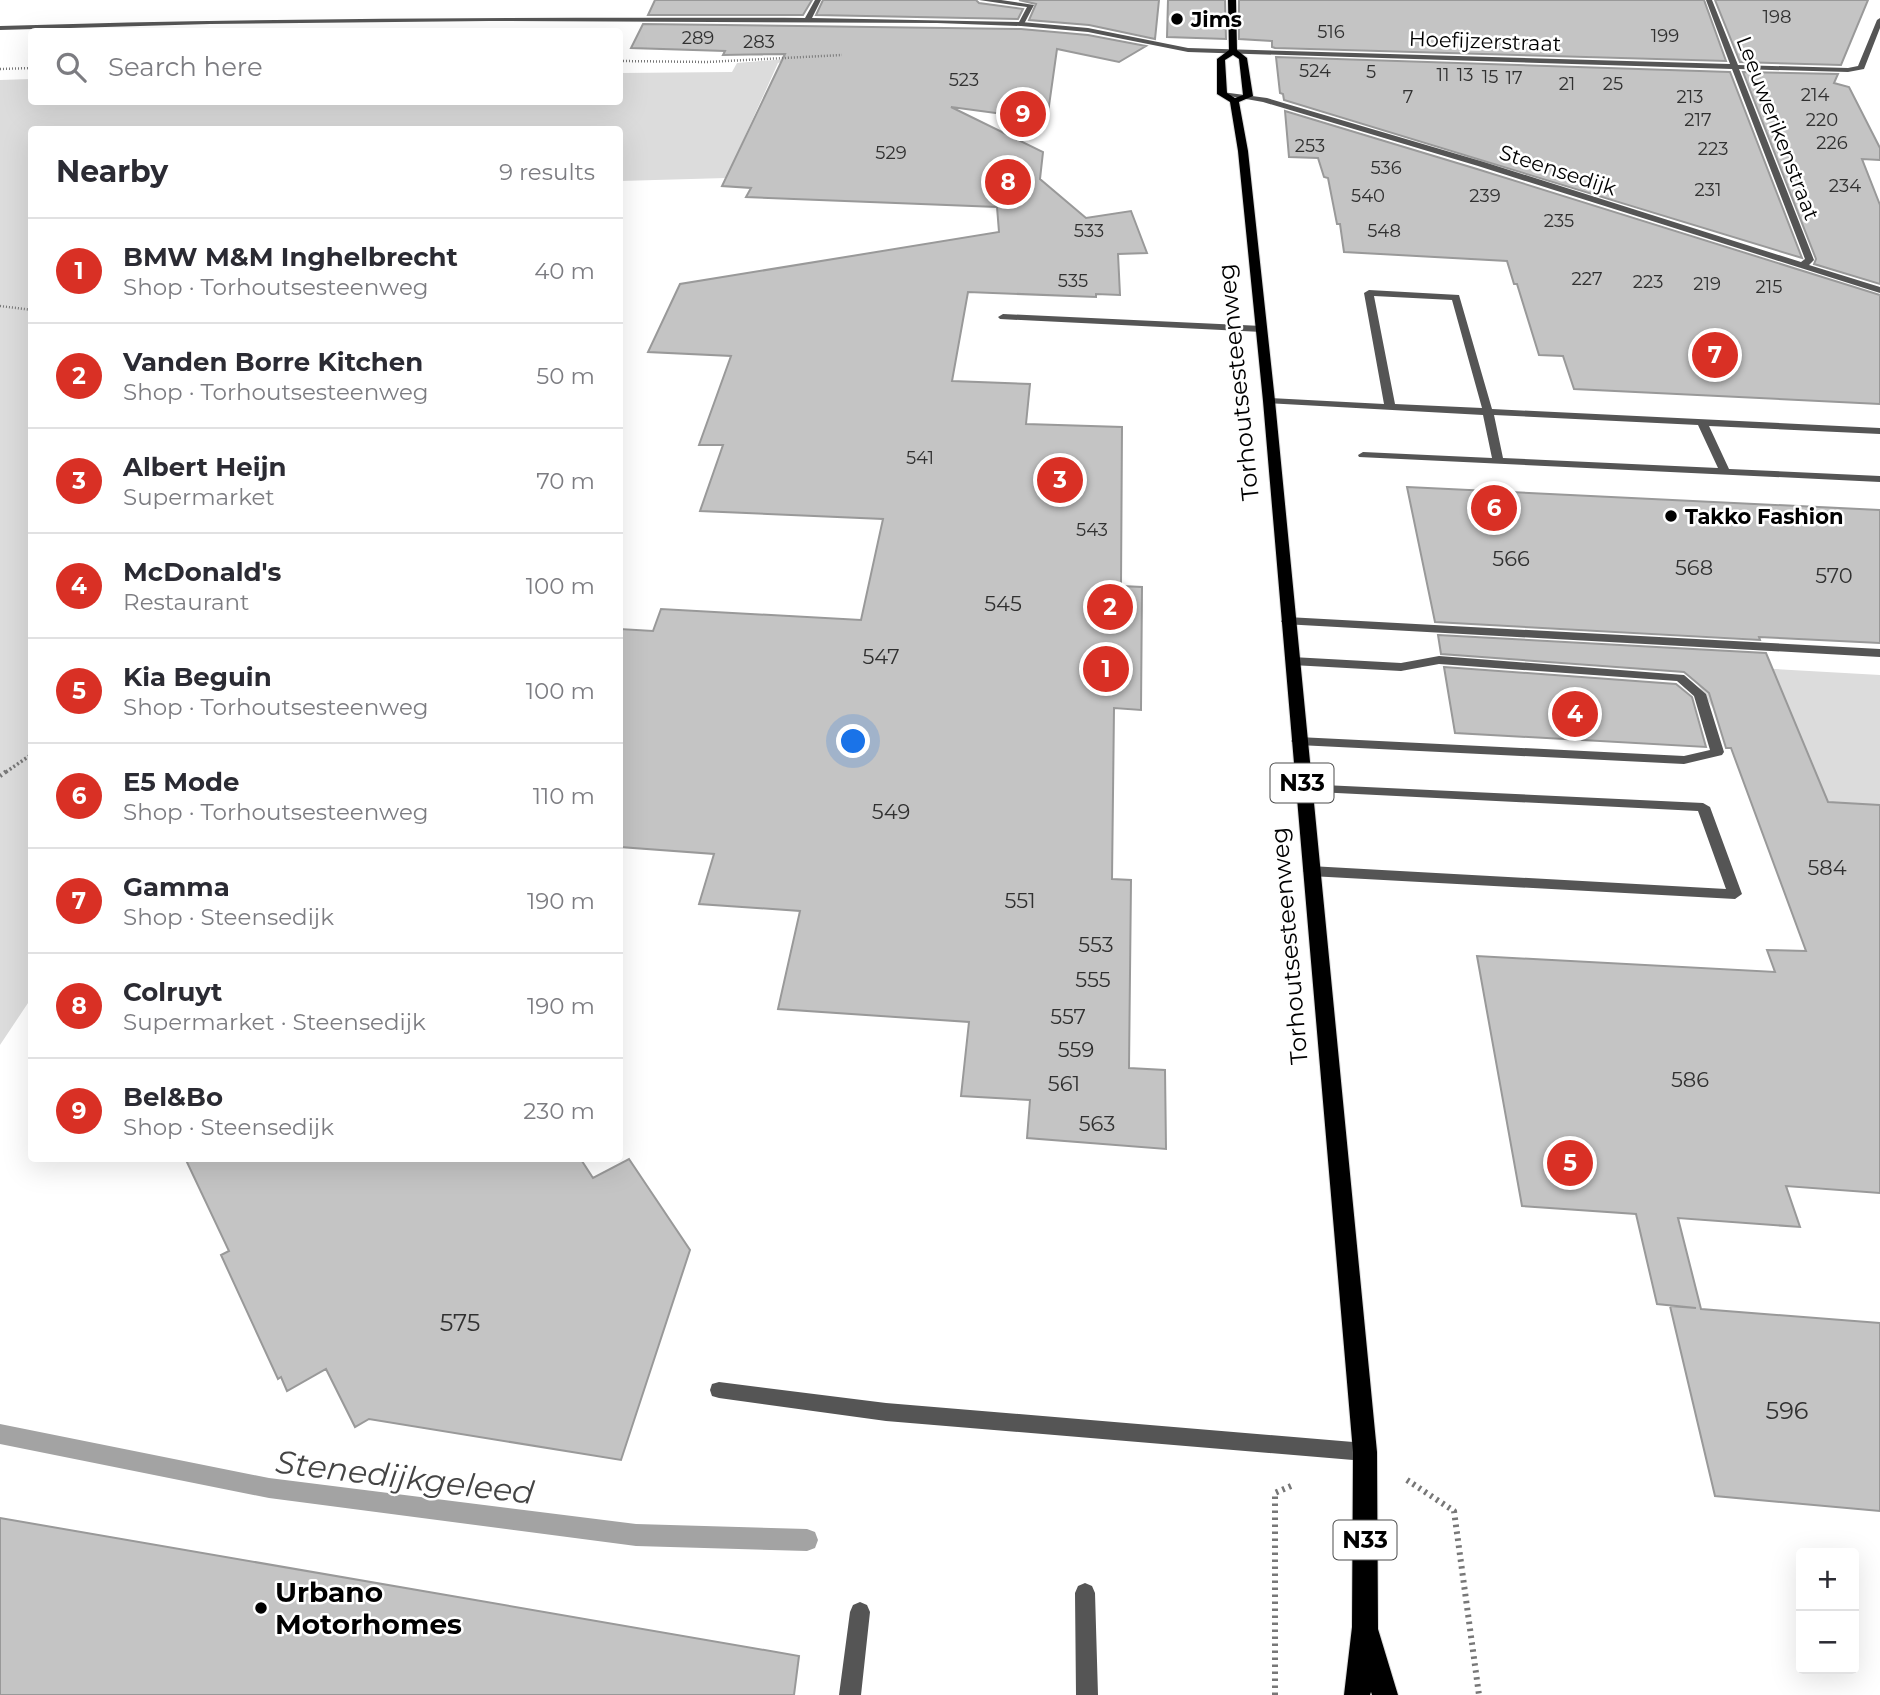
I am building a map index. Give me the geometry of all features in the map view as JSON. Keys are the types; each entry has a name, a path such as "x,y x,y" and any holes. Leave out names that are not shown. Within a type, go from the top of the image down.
{"main road":[{"name":"Torhoutsesteenweg","path":"1232,0 1233,51"},
{"name":"Torhoutsesteenweg","path":"1233,51 1243,58 1234,97"},
{"name":"Torhoutsesteenweg","path":"1233,51 1221,59 1234,97 1243,152 1262,329 1365,1452 1365,1627 1357,1695"},
{"name":"Torhoutsesteenweg","path":"1365,1627 1385,1695"}],"street":[{"path":"807,21 818,0"},
{"path":"982,0 1031,5 1021,24"},
{"name":"Leeuwerikenstraat","path":"1709,0 1810,260 1802,266"},
{"path":"0,28 475,19 1021,24 1088,30 1174,49 1233,51"},
{"name":"Hoefijzerstraat","path":"1233,51 1856,70 1861,66 1880,20"},
{"name":"Steensedijk","path":"1234,97 1481,163 1880,290"},
{"path":"1390,407 1369,293 1457,297 1488,412 1498,461"},
{"path":"1003,317 1262,329"},
{"path":"1269,401 1702,422 1878,434"},
{"path":"1702,422 1725,472"},
{"path":"1363,455 1880,480"},
{"path":"1287,621 1880,653"},
{"path":"1292,661 1401,667 1439,660 1680,678 1700,694 1717,752 1684,760 1298,741"},
{"path":"1303,788 1703,807 1735,894 1310,870"},
{"path":"719,1390 886,1412 1365,1452"},
{"path":"1085,1593 1087,1695"},
{"path":"850,1695 860,1612"}],"path":[{"path":"623,61 707,62 854,55"},
{"path":"0,69 28,68"},
{"path":"0,306 28,310"},
{"path":"0,776 28,757"},
{"path":"1365,1452 1454,1511 1479,1695"},
{"path":"1275,1695 1275,1493 1297,1483"}],"shaded area":[{"path":"796,58 778,63 726,178 623,181 623,126 28,126 28,1003 0,1045 0,80 28,79 28,105 623,105 623,73 732,72 737,63"},
{"path":"1685,664 1880,675 1880,957 1808,951 1739,767 1738,748"}],"building":[{"path":"655,0 812,0 803,15 648,15"},
{"path":"823,0 976,0 979,3 1023,9 1018,19 816,15"},
{"path":"1019,0 1159,0 1155,39 1089,25 1029,20 1036,4"},
{"path":"1168,0 1225,0 1226,39 1167,37"},
{"path":"1239,0 1704,0 1726,61 1275,48 1272,47 1272,41 1239,39"},
{"path":"1715,0 1868,0 1841,65 1740,62"},
{"path":"643,24 1021,29 1088,35 1146,46 1119,62 1057,49 1047,120 951,107 1043,152 1040,179 1086,218 1131,211 1147,253 1118,254 1120,295 1096,294 1096,297 968,292 952,381 1030,384 1026,424 1122,427 1121,586 1142,587 1141,710 1114,708 1112,879 1131,880 1129,1068 1165,1070 1166,1149 1027,1138 1030,1100 961,1096 969,1022 778,1009 800,911 699,904 714,854 623,847 623,629 653,631 661,609 861,620 883,519 700,511 723,445 699,445 731,356 648,352 680,284 999,232 997,207 746,197 751,188 722,186 785,54 723,55 725,51 631,48"},
{"path":"1276,57 1730,72 1802,258 1284,100 1283,94 1280,93"},
{"path":"1743,72 1838,74 1834,83 1849,87 1880,148 1880,160 1862,159 1880,205 1880,284 1814,264 1816,259"},
{"path":"1285,111 1880,295 1880,404 1574,389 1563,356 1539,355 1507,261 1344,252 1328,178 1324,177 1318,158 1289,157"},
{"path":"1407,487 1880,510 1880,643 1759,637 1760,640 1435,622"},
{"path":"1438,635 1766,653 1828,802 1880,805 1880,1193 1786,1186 1800,1227 1678,1218 1701,1309 1880,1323 1880,1511 1715,1496 1670,1306 1696,1308 1657,1304 1636,1214 1522,1206 1477,956 1775,972 1767,950 1806,951 1731,748 1726,748 1709,693 1684,672 1441,654"},
{"path":"1444,667 1676,684 1692,697 1706,747 1455,733"},
{"path":"629,1159 690,1250 621,1460 369,1419 355,1427 326,1369 287,1391 281,1377 278,1379 221,1255 229,1251 187,1162 583,1162 593,1178"},
{"name":"Urbano Motorhomes","path":"0,1518 799,1656 794,1695 0,1695"}],"waterway":[{"name":"Stenedijkgeleed","path":"0,1434 269,1488 636,1535 807,1540"}],"place":[{"name":"Jims","path":"1177,19"},
{"name":"Bel&Bo","path":"1023,114"},
{"name":"Colruyt","path":"1008,182"},
{"name":"Gamma","path":"1715,355"},
{"name":"Albert Heijn","path":"1060,480"},
{"name":"E5 Mode","path":"1494,508"},
{"name":"Takko Fashion","path":"1671,516"},
{"name":"Vanden Borre Kitchen","path":"1110,607"},
{"name":"BMW M&M Inghelbrecht","path":"1106,669"},
{"name":"McDonald's","path":"1575,714"},
{"name":"Kia Beguin","path":"1570,1163"},
{"name":"Urbano Motorhomes","path":"261,1608"}]}
